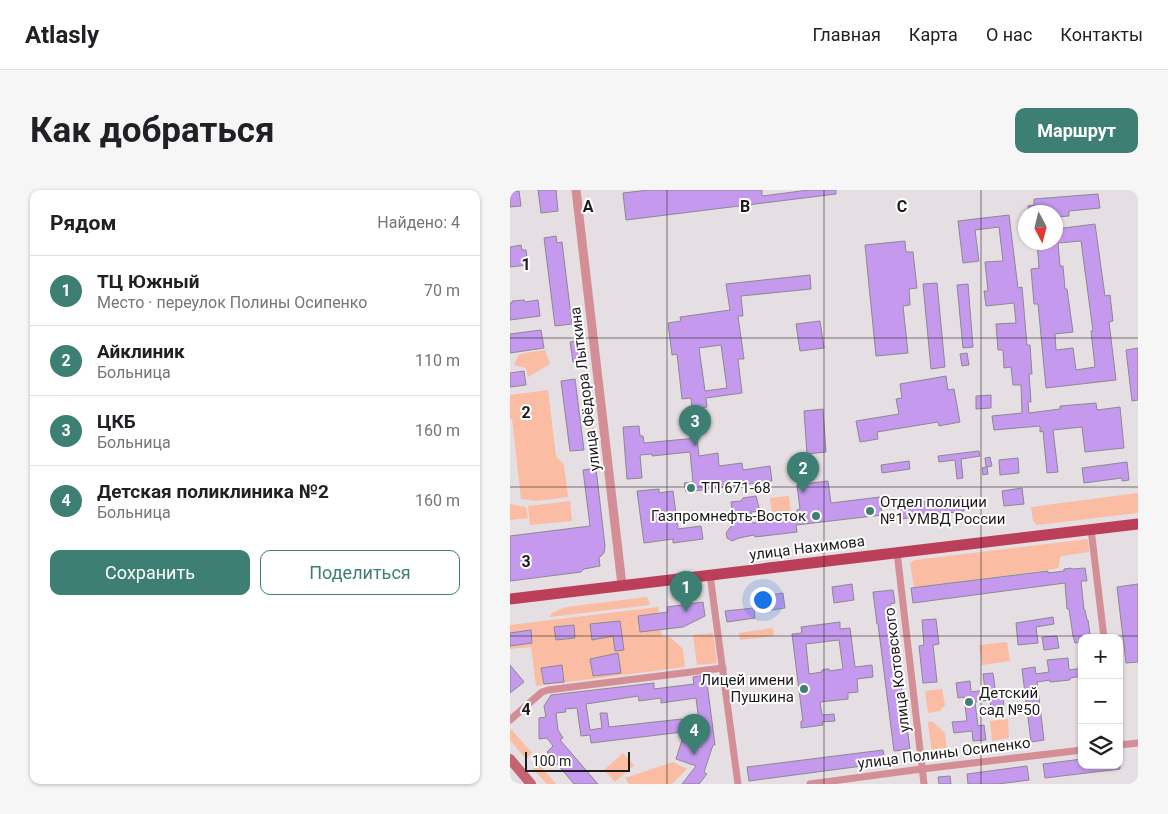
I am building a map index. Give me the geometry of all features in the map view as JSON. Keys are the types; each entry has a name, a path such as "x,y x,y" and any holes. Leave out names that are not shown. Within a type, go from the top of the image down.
{"main road":[{"name":"улица Нахимова","path":"510,599 1138,524"},
{"path":"510,759 531,784"}],"street":[{"name":"улица Фёдора Лыткина","path":"576,190 622,585"},
{"path":"1091,529 1104,634"},
{"name":"улица Котовского","path":"897,552 924,784"},
{"path":"710,575 738,784"},
{"path":"510,720 542,692 548,690 722,668"},
{"path":"1123,743 1138,743"},
{"name":"улица Полины Осипенко","path":"810,784 1078,750"}],"shaded area":[{"path":"545,350 550,364 528,377 526,368 514,365 519,354"},
{"path":"587,372 597,455 591,456 581,373"},
{"path":"548,390 556,456 564,465 568,497 536,501 521,499 512,419 510,419 510,395"},
{"path":"1138,493 1138,513 1037,525 1033,521 1031,507"},
{"path":"789,496 791,512 772,514 770,498"},
{"path":"570,501 572,521 530,525 528,506"},
{"path":"510,504 526,507 528,518 510,520"},
{"path":"1088,539 1089,552 1062,556 1059,567 1055,569 914,588 910,563 915,560"},
{"path":"647,597 650,605 550,617 552,613 566,607"},
{"path":"658,607 662,637 670,637 683,649 685,667 536,686 531,647 510,649 510,625"},
{"path":"773,628 774,636 740,640 739,633"},
{"path":"713,633 717,663 697,665 693,635"},
{"path":"1007,642 1010,661 982,665 979,645"},
{"path":"942,689 945,705 940,711 928,713 925,691"},
{"path":"1008,719 1009,738 992,741 990,721"},
{"path":"928,722 933,722 945,733 947,753 932,754"},
{"path":"510,728 532,753 526,759 510,740"},
{"path":"623,753 634,765 615,782 604,770"},
{"path":"673,762 687,769 672,784 629,784 625,778"},
{"path":"539,764 556,784 547,784 533,769"}],"building":[{"path":"538,190 556,190 558,211 541,213"},
{"path":"649,190 762,190 762,196 809,190 836,190 836,194 626,220 623,193"},
{"path":"519,191 521,206 510,207 510,192"},
{"path":"1098,194 1100,208 1069,211 1069,216 1063,216 1063,205 1034,205 1034,199"},
{"path":"1009,215 1018,288 1022,287 1027,345 1030,345 1032,374 1029,374 1031,402 1028,402 1029,413 1060,409 1060,406 1096,403 1097,410 1120,407 1124,448 1085,452 1082,427 1053,430 1058,472 1047,473 1043,431 1040,432 1040,426 994,430 992,416 1022,413 1021,385 1013,385 1011,367 1004,368 1003,350 998,350 996,324 1016,323 1014,303 986,306 984,291 988,291 985,262 1003,261 999,227 975,230 979,261 963,263 958,221"},
{"path":"1095,224 1105,296 1110,295 1113,321 1109,322 1116,380 1046,388 1038,304 1034,304 1031,269 1039,268 1038,250 1059,250 1060,266 1063,266 1073,332 1055,334 1056,350 1073,348 1076,370 1095,367 1091,331 1093,331 1081,241 1063,243 1063,228"},
{"path":"556,236 557,243 562,242 572,324 555,326 544,238"},
{"path":"905,241 906,252 913,252 917,288 909,289 910,305 903,306 908,353 876,356 865,245"},
{"path":"521,245 522,250 526,250 528,265 510,267 510,247"},
{"path":"810,275 811,289 741,296 743,316 738,316 744,359 738,359 742,393 706,398 707,407 692,409 691,398 682,399 677,354 672,355 668,323 681,321 680,317 730,310 726,284","holes":["721,345 727,388 705,391 699,348"]},
{"path":"937,283 945,367 931,369 923,284"},
{"path":"968,284 973,347 963,348 957,285"},
{"path":"524,300 525,302 538,300 540,316 510,320 510,303 512,301"},
{"path":"820,321 824,348 800,351 796,324"},
{"path":"541,330 544,348 510,353 510,334"},
{"path":"582,340 584,361 573,362 570,342"},
{"path":"1138,348 1138,400 1132,401 1126,350"},
{"path":"967,353 969,365 962,366 960,354"},
{"path":"524,371 526,385 510,387 510,373"},
{"path":"946,376 948,390 954,389 960,422 939,426 938,422 877,432 878,439 860,442 856,421 899,414 896,399 902,398 900,384"},
{"path":"575,379 584,450 570,451 561,381"},
{"path":"991,395 991,408 976,409 976,396"},
{"path":"823,409 826,452 807,454 804,411"},
{"path":"639,426 640,436 643,436 644,443 697,438 699,456 718,453 719,466 742,463 743,470 770,466 772,481 686,492 684,483 693,482 690,452 652,456 652,454 640,455 642,478 627,479 623,427"},
{"path":"979,451 980,456 961,459 963,478 957,479 955,460 939,462 938,456"},
{"path":"990,457 992,466 987,467 988,474 983,475 982,468 986,467 985,458"},
{"path":"1018,458 1019,473 1000,475 999,460"},
{"path":"909,461 910,469 882,473 881,465"},
{"path":"1127,462 1129,480 1122,481 1122,478 1084,483 1082,468"},
{"path":"596,468 605,546 604,553 599,558 600,566 584,569 581,572 510,581 510,536 590,526 583,470"},
{"path":"828,481 831,503 880,497 882,515 796,525 797,532 755,537 754,535 732,541 727,538 726,533 734,522 731,502 756,496 760,511 751,512 753,523 797,517 797,510 800,509 797,485"},
{"path":"1022,488 1024,504 1004,506 1002,491"},
{"path":"659,489 659,493 673,491 678,529 701,526 703,539 673,543 673,539 644,543 637,491"},
{"path":"962,497 964,511 901,519 900,504"},
{"path":"1085,568 1087,581 1081,581 1084,610 1090,634 1078,634 1078,643 1075,643 1069,609 1067,609 1065,583 913,603 911,588 1048,571 1048,573 1064,571 1064,569"},
{"path":"852,584 854,600 834,603 832,587"},
{"path":"1138,584 1138,662 1126,663 1117,587"},
{"path":"893,590 895,603 890,604 910,749 894,751 873,592"},
{"path":"783,593 785,608 766,611 764,596"},
{"path":"703,602 705,616 683,627 640,632 638,616 668,612 667,607"},
{"path":"754,608 755,618 727,622 725,611"},
{"path":"1053,617 1054,624 1036,627 1038,643 1018,645 1016,623"},
{"path":"936,619 939,644 933,645 937,682 923,683 919,646 924,645 922,620"},
{"path":"620,621 624,650 615,651 613,636 592,640 590,624"},
{"path":"840,622 840,629 850,628 855,667 872,665 873,677 857,679 858,692 848,693 848,699 820,702 822,715 834,714 835,721 822,722 823,725 801,728 801,721 803,721 792,634 802,633 801,627","holes":["839,640 843,669 829,671 829,669 826,669 822,670 822,672 809,674 806,644"]},
{"path":"574,625 575,638 556,640 554,627"},
{"path":"531,630 532,643 510,646 510,633"},
{"path":"1057,636 1059,648 1044,650 1042,637"},
{"path":"618,653 621,673 593,676 590,659"},
{"path":"1068,658 1069,670 1078,669 1078,677 1070,678 1070,680 1037,682 1044,740 1031,742 1022,669 1035,667 1036,674 1049,672 1047,660"},
{"path":"510,665 524,682 510,693"},
{"path":"562,665 564,682 544,684 541,668"},
{"path":"993,673 996,695 1003,694 1004,709 991,711 990,700 975,702 978,726 984,725 986,740 973,741 972,731 954,733 952,722 967,721 964,697 958,698 956,683 970,681 971,692 985,690 983,674"},
{"path":"706,675 715,745 713,745 704,772 707,774 699,784 682,784 696,766 676,759 682,740 702,747 696,698 661,703 661,698 639,701 638,696 586,704 590,730 602,728 600,713 607,713 609,727 682,719 683,732 591,743 590,735 581,736 577,708 565,709 566,712 556,713 558,730 563,738 560,740 598,784 574,784 547,752 553,746 547,738 539,739 539,718 546,717 544,706 551,695 654,683 654,689 694,684 693,677"},
{"path":"883,750 885,763 749,781 747,767"},
{"path":"1078,760 1078,769 1120,769 1045,778 1043,764"},
{"path":"1027,766 1029,780 998,784 968,784 967,774"},
{"path":"950,776 951,784 939,784 938,777"}],"place":[{"name":"ЦКБ","path":"695,446"},
{"name":"ТП 671-68","path":"691,488"},
{"name":"Айклиник","path":"803,493"},
{"name":"Отдел полиции №1 УМВД России","path":"870,511"},
{"name":"Газпромнефть-Восток","path":"816,516"},
{"name":"ТЦ Южный","path":"686,612"},
{"name":"Лицей имени Пушкина","path":"804,689"},
{"name":"Детский сад №50","path":"969,702"},
{"name":"Детская поликлиника №2","path":"694,755"}]}
